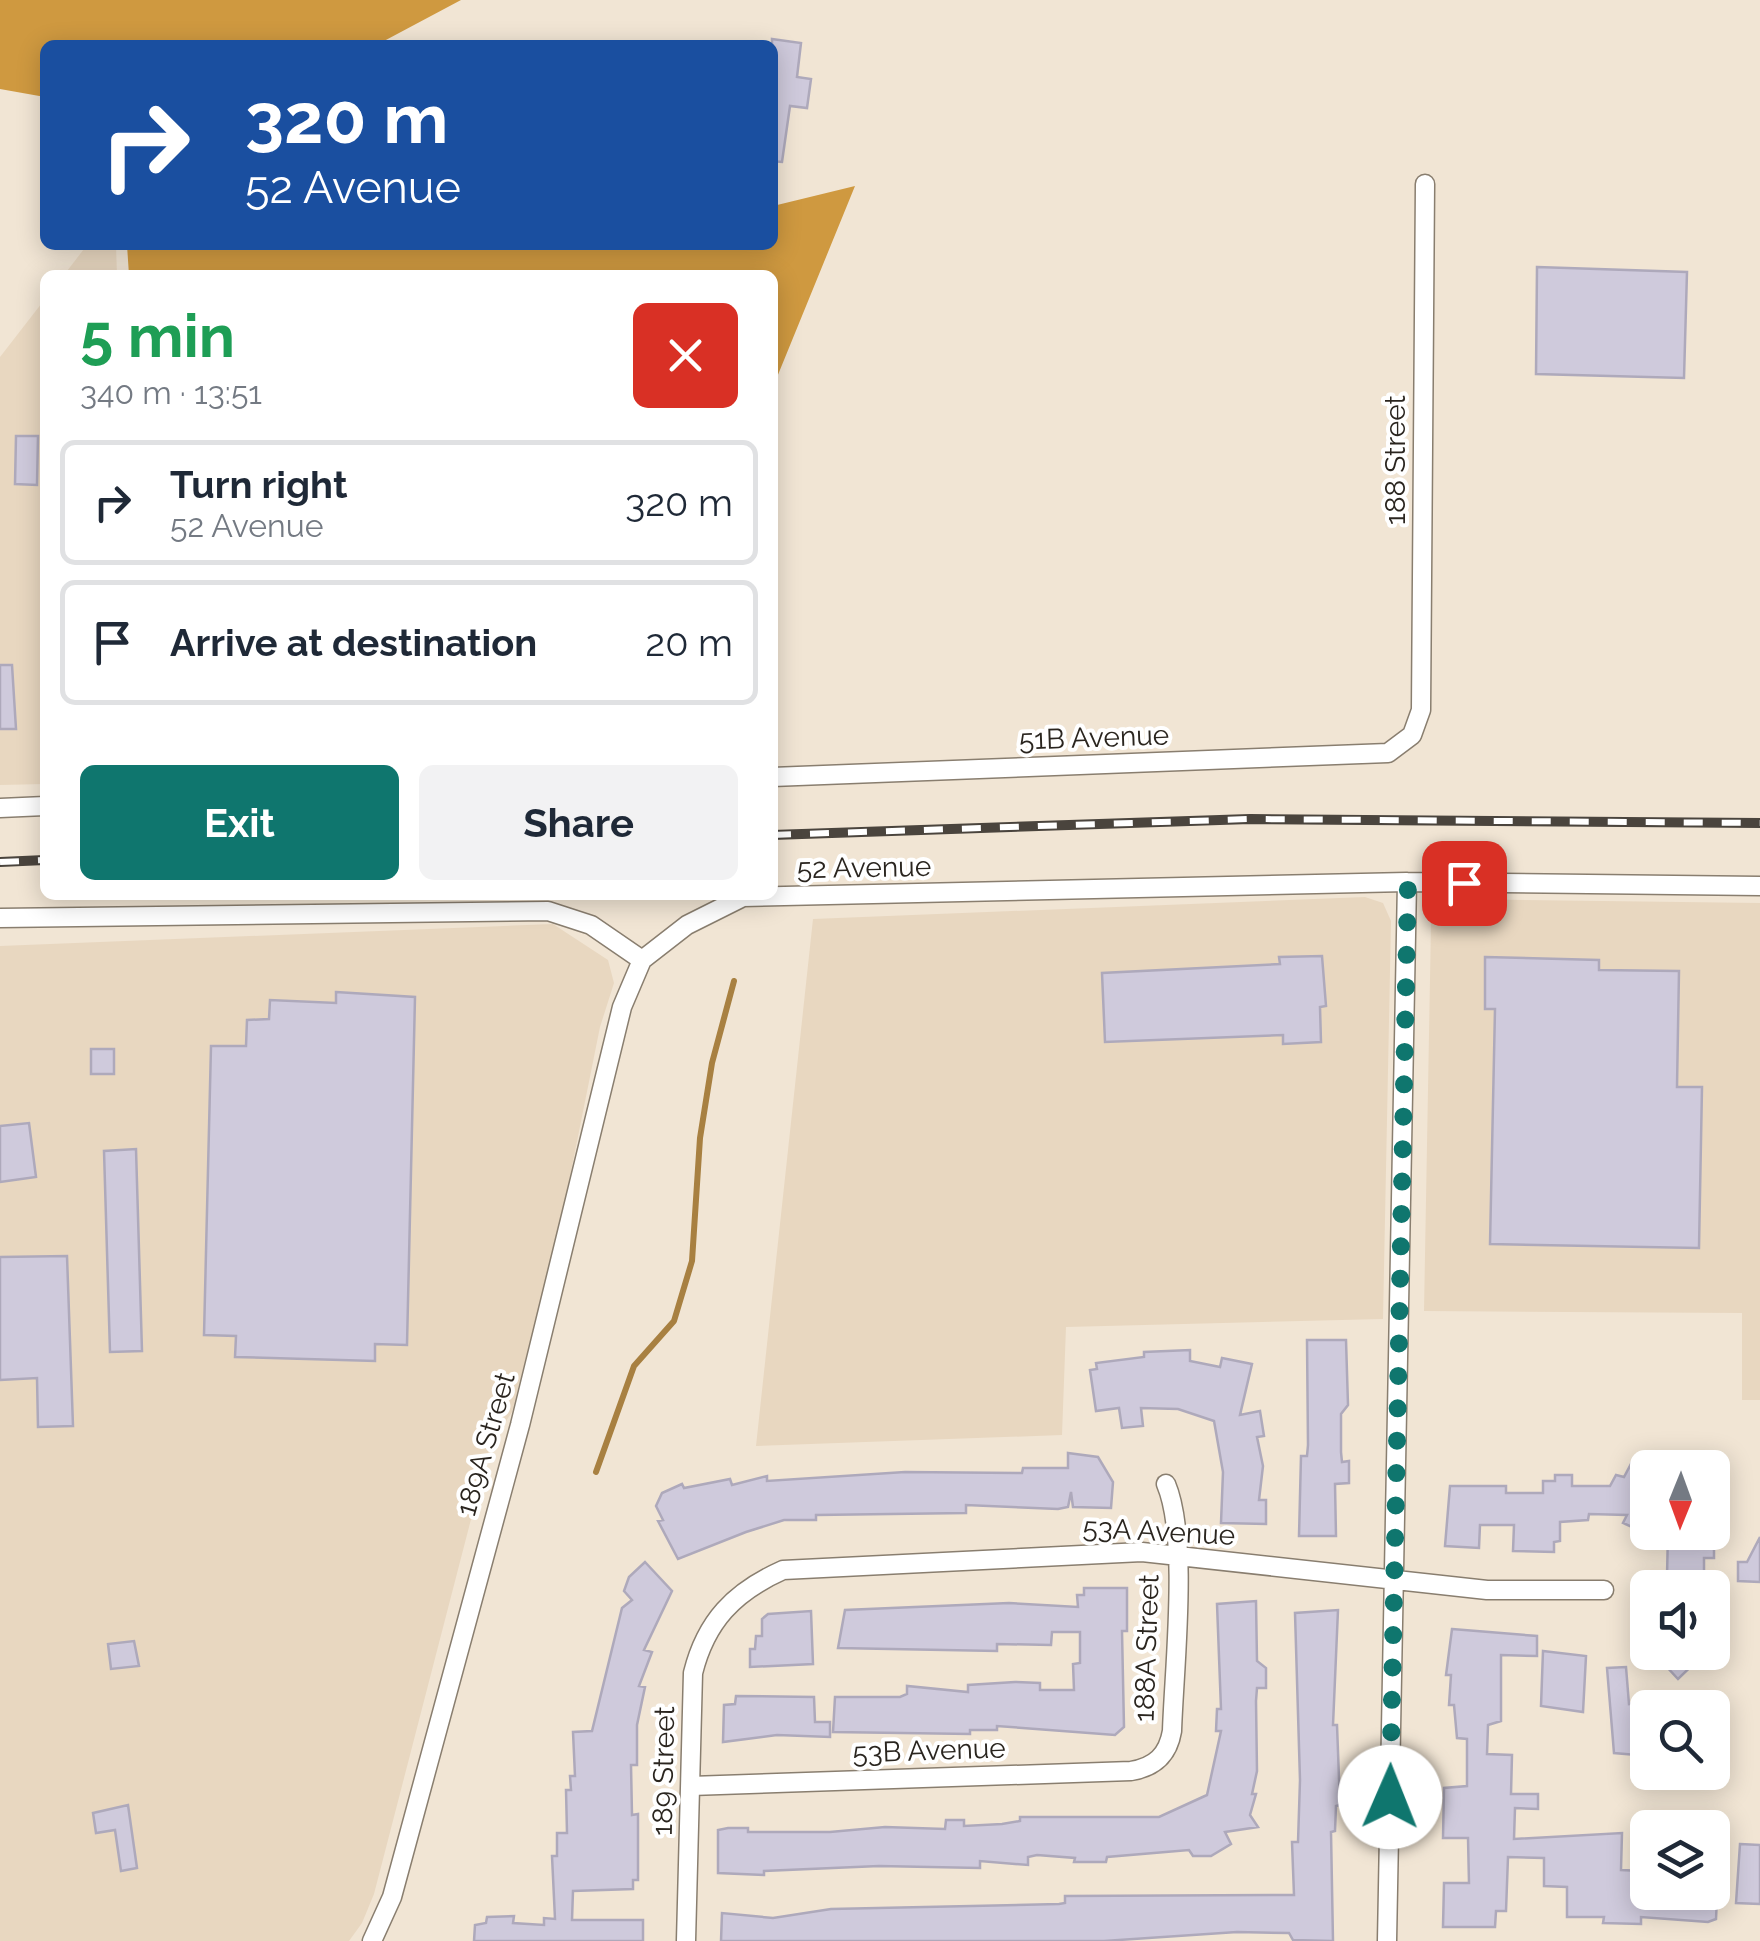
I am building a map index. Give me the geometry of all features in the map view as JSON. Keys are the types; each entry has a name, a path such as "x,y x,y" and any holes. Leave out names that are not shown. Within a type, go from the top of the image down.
{"street":[{"name":"188 Street","path":"1412,735 1421,710 1425,184"},
{"name":"51B Avenue","path":"778,777 1388,752 1412,735"},
{"path":"0,808 40,806"},
{"path":"1388,1941 1408,882"},
{"name":"52 Avenue","path":"778,896 1408,882 1760,886"},
{"name":"52 Avenue","path":"642,960 687,925 736,900"},
{"path":"0,918 548,910 592,924 642,960"},
{"name":"189A Street","path":"372,1941 392,1896 548,1320 622,1008 642,960"},
{"name":"188A Street","path":"1164,1754 1172,1730 1176,1554 1174,1501 1166,1484"},
{"name":"53A Avenue","path":"722,1610 762,1580 809,1566 1098,1553 1176,1554 1487,1590 1604,1590"},
{"name":"189 Street","path":"686,1941 693,1673 705,1635 722,1610"},
{"name":"53B Avenue","path":"690,1786 1130,1771 1154,1764 1164,1754"}],"shaded area":[{"path":"0,0 461,0 386,40 40,40 40,96 0,89"},
{"path":"855,186 778,375 778,270 129,270 127,250 778,250 778,205"},
{"path":"83,250 116,250 117,270 68,270"},
{"path":"40,305 40,784 0,785 0,357"},
{"path":"1365,897 1383,903 1391,921 1383,1319 1066,1327 1062,1435 756,1446 813,919"},
{"path":"1455,899 1760,903 1760,1400 1742,1400 1742,1313 1424,1311 1431,924 1438,906"},
{"path":"553,924 608,960 614,983 600,1027 562,1216 512,1412 490,1446 374,1894 362,1923 349,1941 0,1941 0,946"}],"building":[{"path":"772,39 801,43 797,77 811,79 807,108 790,106 782,162 778,162 778,40"},
{"path":"1537,267 1687,272 1684,378 1536,374"},
{"path":"16,436 38,436 37,485 15,484"},
{"path":"0,665 12,665 16,729 0,729"},
{"path":"1322,956 1326,1006 1320,1007 1321,1042 1283,1044 1283,1035 1105,1042 1102,973 1280,964 1279,957"},
{"path":"1485,957 1599,960 1599,970 1679,971 1677,1087 1702,1087 1699,1248 1490,1244 1495,1009 1485,1009"},
{"path":"336,992 415,997 407,1345 375,1344 375,1361 235,1357 236,1336 204,1335 211,1046 246,1046 247,1020 269,1019 270,1000 336,1003"},
{"path":"91,1049 114,1049 114,1074 91,1074"},
{"path":"29,1123 36,1177 0,1182 0,1126"},
{"path":"136,1149 142,1351 110,1352 104,1151"},
{"path":"67,1256 73,1426 38,1427 37,1378 0,1380 0,1257"},
{"path":"1307,1340 1346,1340 1348,1405 1341,1414 1341,1452 1342,1462 1349,1461 1349,1483 1335,1484 1336,1536 1299,1536 1301,1456 1307,1456 1308,1445"},
{"path":"1190,1350 1190,1361 1220,1367 1222,1358 1252,1364 1240,1415 1260,1411 1264,1436 1257,1437 1263,1466 1259,1500 1266,1500 1266,1524 1221,1523 1223,1472 1214,1421 1178,1409 1141,1408 1143,1426 1122,1428 1119,1408 1096,1411 1090,1370 1097,1369 1096,1363 1144,1357 1144,1352"},
{"path":"1068,1453 1098,1457 1113,1482 1111,1508 1073,1507 1071,1492 1068,1507 1058,1509 966,1505 966,1513 816,1515 816,1520 784,1520 746,1532 678,1559 658,1521 663,1520 656,1506 662,1493 682,1484 684,1488 730,1479 732,1485 767,1476 767,1481 905,1472 1022,1473 1023,1468 1068,1468"},
{"path":"1630,1466 1630,1526 1623,1523 1627,1515 1589,1514 1588,1520 1560,1522 1560,1541 1554,1542 1554,1552 1513,1551 1514,1525 1480,1525 1479,1548 1445,1546 1450,1486 1506,1486 1506,1493 1543,1493 1543,1481 1555,1481 1555,1475 1572,1475 1572,1486 1610,1486 1616,1475 1624,1477"},
{"path":"1760,1537 1760,1582 1738,1581 1738,1562 1747,1562"},
{"path":"1668,1550 1714,1550 1714,1558 1704,1558 1704,1570 1667,1570"},
{"path":"645,1562 672,1591 644,1650 652,1652 639,1686 645,1687 637,1725 637,1765 631,1765 632,1815 638,1814 638,1880 633,1880 633,1889 573,1891 572,1920 643,1920 643,1941 474,1941 475,1925 486,1923 487,1917 514,1916 513,1923 544,1925 544,1918 555,1919 552,1856 557,1856 557,1833 567,1833 566,1790 571,1790 570,1776 575,1776 573,1732 592,1731 622,1608 632,1600 624,1591 629,1577"},
{"path":"1084,1588 1127,1588 1127,1631 1122,1631 1124,1727 1115,1735 997,1726 997,1730 970,1730 970,1734 833,1732 835,1697 900,1697 907,1694 907,1686 968,1692 968,1685 1015,1682 1040,1683 1040,1690 1074,1690 1073,1664 1080,1663 1080,1632 1052,1632 1051,1645 997,1644 997,1651 838,1648 845,1610 1009,1603 1078,1607 1077,1595 1084,1595"},
{"path":"1256,1601 1257,1661 1266,1668 1266,1688 1257,1688 1257,1771 1252,1794 1256,1794 1250,1815 1258,1827 1225,1832 1231,1844 1211,1856 1193,1856 1189,1850 1107,1857 1106,1862 1074,1862 1075,1858 1037,1855 1028,1857 1028,1865 980,1861 980,1868 879,1866 764,1871 764,1875 718,1873 718,1830 728,1828 748,1828 748,1832 830,1832 885,1827 945,1829 946,1820 964,1820 964,1826 1002,1824 1020,1821 1020,1817 1159,1817 1207,1795 1221,1731 1216,1731 1217,1709 1221,1709 1217,1604"},
{"path":"1338,1610 1333,1725 1337,1725 1340,1805 1336,1806 1335,1831 1331,1832 1333,1941 1293,1940 1289,1933 1237,1932 1104,1941 721,1941 722,1913 773,1918 831,1909 1059,1904 1065,1903 1065,1896 1294,1895 1292,1842 1298,1842 1300,1780 1295,1613"},
{"path":"811,1611 813,1664 750,1667 750,1649 755,1649 756,1636 762,1636 762,1619 768,1614"},
{"path":"1452,1629 1537,1636 1537,1656 1501,1655 1501,1721 1488,1725 1487,1754 1512,1755 1511,1794 1538,1794 1538,1809 1515,1808 1514,1839 1622,1833 1621,1870 1630,1870 1630,1910 1716,1910 1716,1919 1708,1922 1641,1917 1641,1924 1603,1923 1604,1917 1567,1917 1567,1887 1544,1886 1544,1858 1508,1857 1506,1911 1496,1911 1495,1927 1443,1927 1444,1883 1469,1883 1468,1838 1443,1838 1444,1788 1467,1786 1467,1739 1457,1738 1454,1705 1449,1705 1451,1675 1446,1675"},
{"path":"134,1641 139,1666 111,1669 108,1644"},
{"path":"1543,1651 1586,1656 1583,1712 1541,1706"},
{"path":"1626,1667 1630,1754 1614,1753 1607,1668"},
{"path":"1670,1670 1687,1670 1678,1679"},
{"path":"736,1696 814,1697 815,1722 830,1722 830,1737 777,1735 723,1742 724,1705 735,1704"},
{"path":"128,1805 137,1868 121,1871 115,1830 96,1833 93,1813"},
{"path":"1740,1844 1760,1845 1760,1904 1736,1903"}],"waterway":[{"path":"596,1472 634,1366 674,1321 692,1261 700,1138 712,1063 734,981"}],"railway":[{"path":"778,835 1250,819 1760,823"},
{"path":"0,862 40,860"}],"route":[{"path":"1390,1797 1408,882 1464,883"}]}
